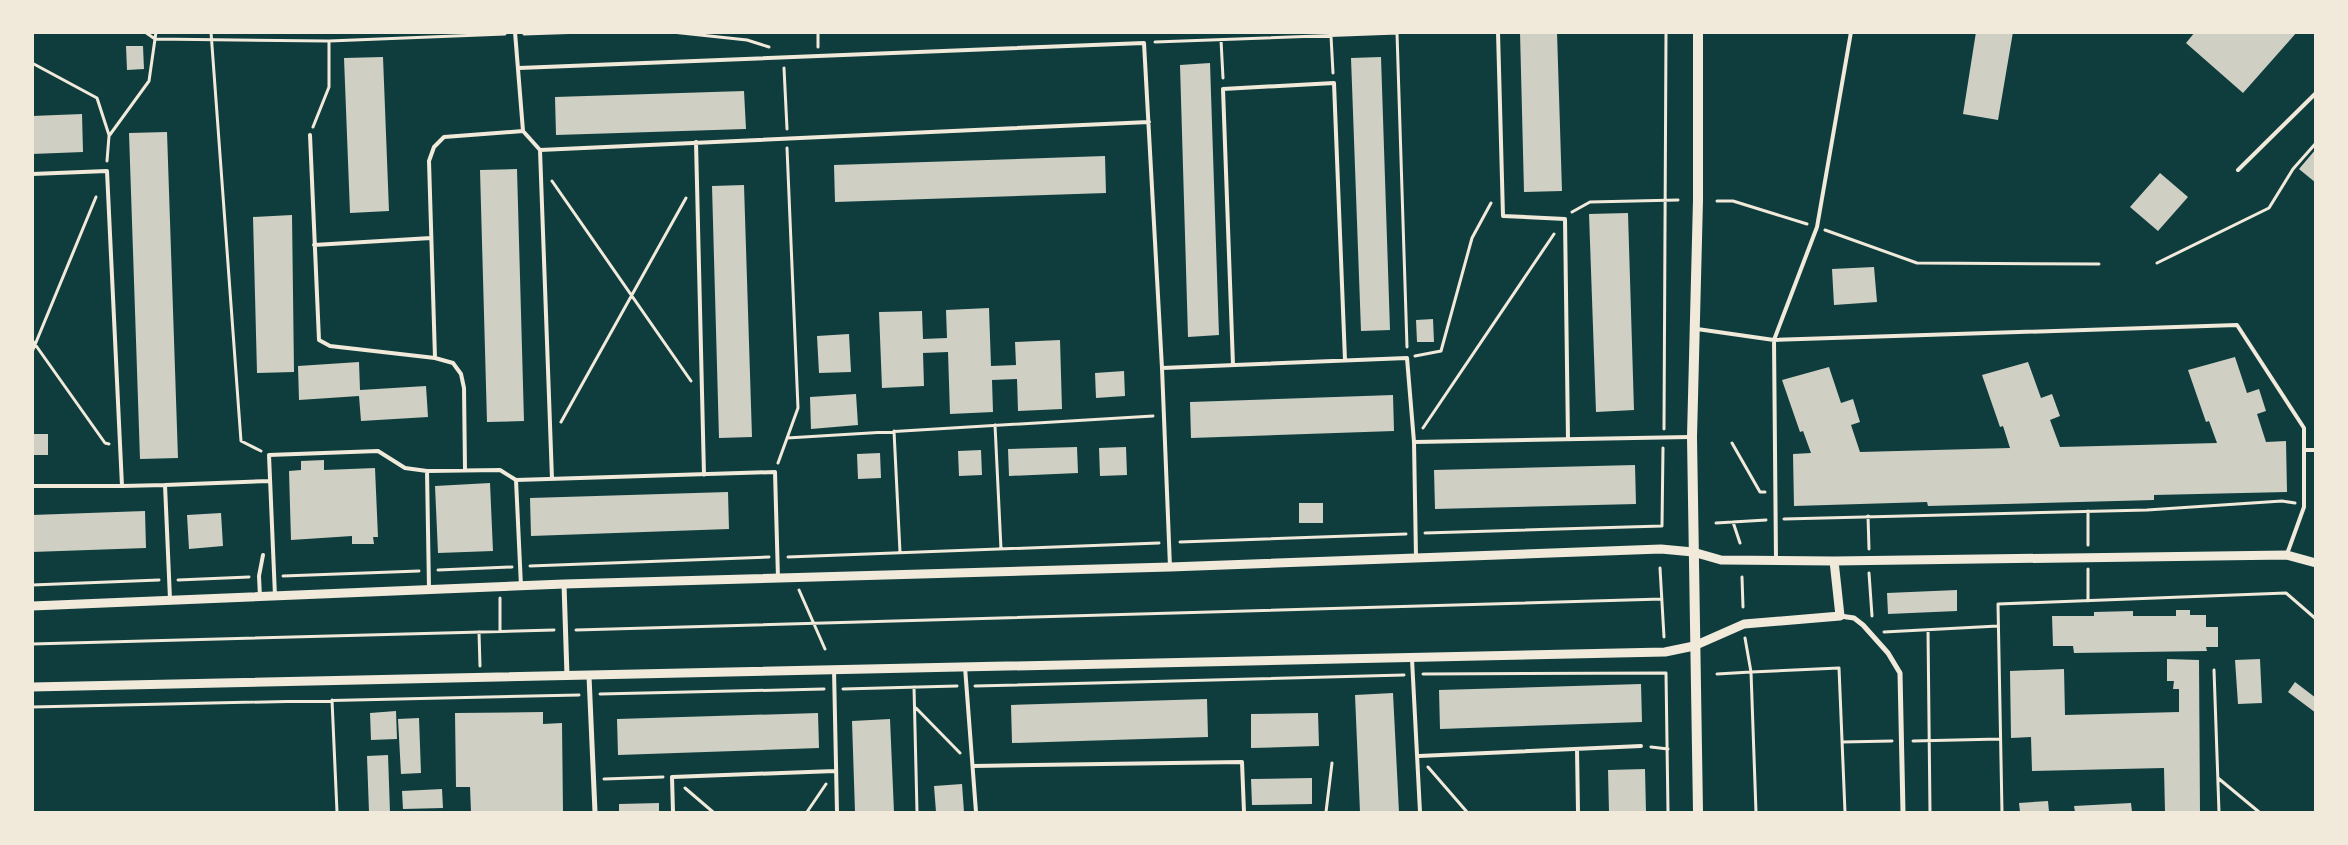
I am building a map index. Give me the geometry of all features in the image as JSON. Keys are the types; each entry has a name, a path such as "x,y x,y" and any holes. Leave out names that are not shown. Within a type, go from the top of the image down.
{"main road":[{"path":"1698,32 1698,200 1692,437 1692,552 1698,812"}],"street":[{"path":"32,606 170,602 564,584 1170,567 1661,549 1692,552 1721,560 1834,561 2287,555 2316,563"},
{"path":"1834,561 1840,616"},
{"path":"564,584 567,677"},
{"path":"32,687 480,679 1412,656 1665,652 1694,646 1744,624 1840,616 1854,618 1863,624 1888,653 1900,673 1903,812"},
{"path":"589,676 594,812"}],"lane":[{"path":"1498,32 1503,216 1565,219 1568,439"},
{"path":"1776,560 1774,340 1817,227 1851,32"},
{"path":"516,33 524,132 540,150 552,479"},
{"path":"518,68 1144,43 1162,368 1170,567"},
{"path":"1232,365 1223,89 1334,83 1345,360"},
{"path":"2238,170 2316,93"},
{"path":"540,150 1149,122"},
{"path":"435,358 429,161 434,147 444,137 524,132"},
{"path":"310,135 319,340 330,346 435,358 453,364 461,374 464,388 465,469"},
{"path":"696,142 704,475"},
{"path":"32,174 107,172 122,486"},
{"path":"314,245 432,238"},
{"path":"1695,329 1774,340 2237,325 2304,428 2304,507 2287,555"},
{"path":"1162,368 1407,358 1414,442 1416,557"},
{"path":"1414,442 1692,437"},
{"path":"2305,450 2316,450"},
{"path":"275,596 270,455 378,451 405,468 427,471 500,470 516,480 774,472 778,578"},
{"path":"427,471 429,590"},
{"path":"516,480 521,586"},
{"path":"32,486 122,486 270,481"},
{"path":"165,485 170,602"},
{"path":"260,597 258,576 263,555"},
{"path":"1412,656 1419,756 1420,812"},
{"path":"965,667 976,812"},
{"path":"834,670 834,770 837,812"},
{"path":"1419,756 1640,746"},
{"path":"1577,749 1578,812"},
{"path":"973,766 1242,762 1244,812"},
{"path":"673,812 672,777 834,770"}],"path":[{"path":"145,32 155,39 329,41 584,32"},
{"path":"109,136 149,81 156,32"},
{"path":"211,32 241,441 270,455"},
{"path":"672,32 747,40 766,45 784,57 798,408 774,472"},
{"path":"274,576 1416,533 1662,526 1666,32"},
{"path":"1331,36 1334,83"},
{"path":"1221,40 1223,89"},
{"path":"310,135 329,87 329,41"},
{"path":"32,63 96,98 109,136 107,172 32,352"},
{"path":"2157,263 2269,208 2293,169 2316,143"},
{"path":"540,165 702,396"},
{"path":"551,440 696,180"},
{"path":"1407,358 1441,351 1472,238 1502,183"},
{"path":"1414,442 1565,219 1579,207 1590,202 1678,200"},
{"path":"1717,200 1733,201 1817,227 1917,263 2099,264"},
{"path":"32,340 105,444 120,445"},
{"path":"787,438 1164,415"},
{"path":"995,425 1001,548"},
{"path":"894,431 900,552"},
{"path":"1732,443 1760,492 1774,494"},
{"path":"1716,524 1775,519 2147,510 2282,501 2304,507"},
{"path":"1733,522 1740,543"},
{"path":"1660,568 1664,637"},
{"path":"32,585 258,576"},
{"path":"1742,578 1743,606"},
{"path":"499,587 500,632"},
{"path":"798,589 825,649"},
{"path":"2002,812 1998,604 2286,593 2316,619"},
{"path":"32,644 1662,599"},
{"path":"1871,615 1876,623"},
{"path":"1881,632 1998,626"},
{"path":"1928,630 1930,812"},
{"path":"479,632 480,679"},
{"path":"1745,638 1751,672 1756,812"},
{"path":"1717,674 1840,668 1845,812"},
{"path":"2214,670 2219,812"},
{"path":"32,707 1320,678 1413,674 1666,673 1668,812"},
{"path":"914,687 917,812"},
{"path":"332,700 337,812"},
{"path":"915,707 973,766"},
{"path":"1842,742 2000,739"},
{"path":"1640,746 1668,749"},
{"path":"1419,756 1467,812"},
{"path":"1326,812 1332,763"},
{"path":"807,812 834,770"},
{"path":"593,780 672,777 713,812"},
{"path":"2218,778 2258,812"}],"building":[{"path":"1520,32 1557,32 1562,191 1524,192"},
{"path":"1976,32 2013,32 1998,120 1963,114"},
{"path":"2195,32 2297,32 2243,93 2186,43"},
{"path":"126,46 143,46 144,69 127,70"},
{"path":"383,57 389,211 350,213 344,58"},
{"path":"1381,57 1390,330 1361,331 1351,58"},
{"path":"1210,63 1219,335 1188,337 1180,65"},
{"path":"744,91 746,129 556,135 555,97"},
{"path":"82,114 83,152 32,154 32,116"},
{"path":"167,132 178,458 140,459 129,133"},
{"path":"2316,149 2316,183 2299,169"},
{"path":"1105,156 1106,193 835,202 834,165"},
{"path":"517,169 524,421 487,422 480,170"},
{"path":"2160,173 2188,197 2158,231 2130,207"},
{"path":"744,185 752,437 719,438 712,186"},
{"path":"1628,213 1634,410 1596,412 1589,214"},
{"path":"292,215 294,372 257,373 253,217"},
{"path":"1874,267 1877,302 1834,305 1832,269"},
{"path":"989,308 991,366 1016,365 1015,342 1060,340 1062,409 1018,411 1017,379 992,380 993,412 950,414 948,352 923,353 924,386 882,388 879,312 922,311 923,339 947,338 946,310"},
{"path":"1433,319 1434,342 1417,342 1416,320"},
{"path":"849,334 851,372 819,373 817,336"},
{"path":"2235,357 2247,393 2259,389 2266,411 2257,414 2266,442 2286,441 2287,492 2154,495 2154,500 1928,506 1927,502 1794,506 1793,454 1811,453 1803,431 1800,432 1782,380 1829,367 1841,403 1853,399 1860,422 1851,425 1860,452 2010,448 2003,426 2000,427 1982,375 2028,362 2041,398 2052,394 2060,416 2050,420 2060,447 2217,443 2209,421 2206,422 2188,370"},
{"path":"359,362 360,390 426,386 428,417 361,421 359,396 299,400 298,366"},
{"path":"1124,371 1125,396 1096,398 1095,373"},
{"path":"856,394 858,425 811,429 810,397"},
{"path":"1393,395 1394,431 1191,438 1190,402"},
{"path":"33,434 48,434 48,455 33,455"},
{"path":"1077,447 1078,473 1009,476 1008,449"},
{"path":"1126,447 1127,475 1100,476 1099,448"},
{"path":"981,450 982,475 959,476 958,451"},
{"path":"880,453 881,478 858,479 857,454"},
{"path":"324,460 324,470 375,468 378,537 373,537 374,544 352,544 352,536 291,540 289,471 301,470 301,461"},
{"path":"1635,465 1636,504 1435,509 1434,470"},
{"path":"490,483 493,551 438,553 435,486"},
{"path":"728,492 729,529 531,536 530,498"},
{"path":"1299,503 1323,503 1323,523 1299,523"},
{"path":"145,511 146,548 32,552 32,515"},
{"path":"221,513 223,546 189,549 187,515"},
{"path":"1957,590 1957,611 1888,614 1887,593"},
{"path":"2176,610 2190,610 2190,615 2206,615 2206,627 2218,627 2218,647 2206,647 2207,651 2074,653 2073,646 2053,646 2052,616 2094,616 2094,612 2133,611 2133,616 2176,616"},
{"path":"2167,659 2199,660 2200,812 2165,812 2164,768 2032,771 2031,737 2011,738 2010,671 2064,669 2065,715 2179,712 2179,689 2173,689 2174,681 2167,681"},
{"path":"2260,659 2262,703 2238,704 2235,660"},
{"path":"2295,682 2316,698 2316,713 2288,692"},
{"path":"1641,684 1642,722 1440,729 1439,690"},
{"path":"1393,693 1399,812 1360,812 1355,695"},
{"path":"1207,699 1208,737 1012,743 1011,705"},
{"path":"396,711 397,739 371,740 370,713"},
{"path":"543,712 543,724 562,723 563,812 471,812 470,787 456,787 455,713"},
{"path":"818,713 819,748 618,755 617,719"},
{"path":"1318,713 1319,746 1251,748 1251,714"},
{"path":"419,718 421,773 401,774 398,719"},
{"path":"890,719 894,812 855,812 852,721"},
{"path":"388,755 390,812 369,812 367,756"},
{"path":"1645,769 1646,812 1609,812 1608,770"},
{"path":"1312,778 1312,804 1252,805 1251,779"},
{"path":"962,784 964,812 936,812 934,786"},
{"path":"442,789 443,808 403,809 402,791"},
{"path":"2048,801 2049,812 2020,812 2019,803"},
{"path":"659,803 659,812 619,812 619,804"},
{"path":"2131,803 2132,812 2075,812 2074,806"}]}
